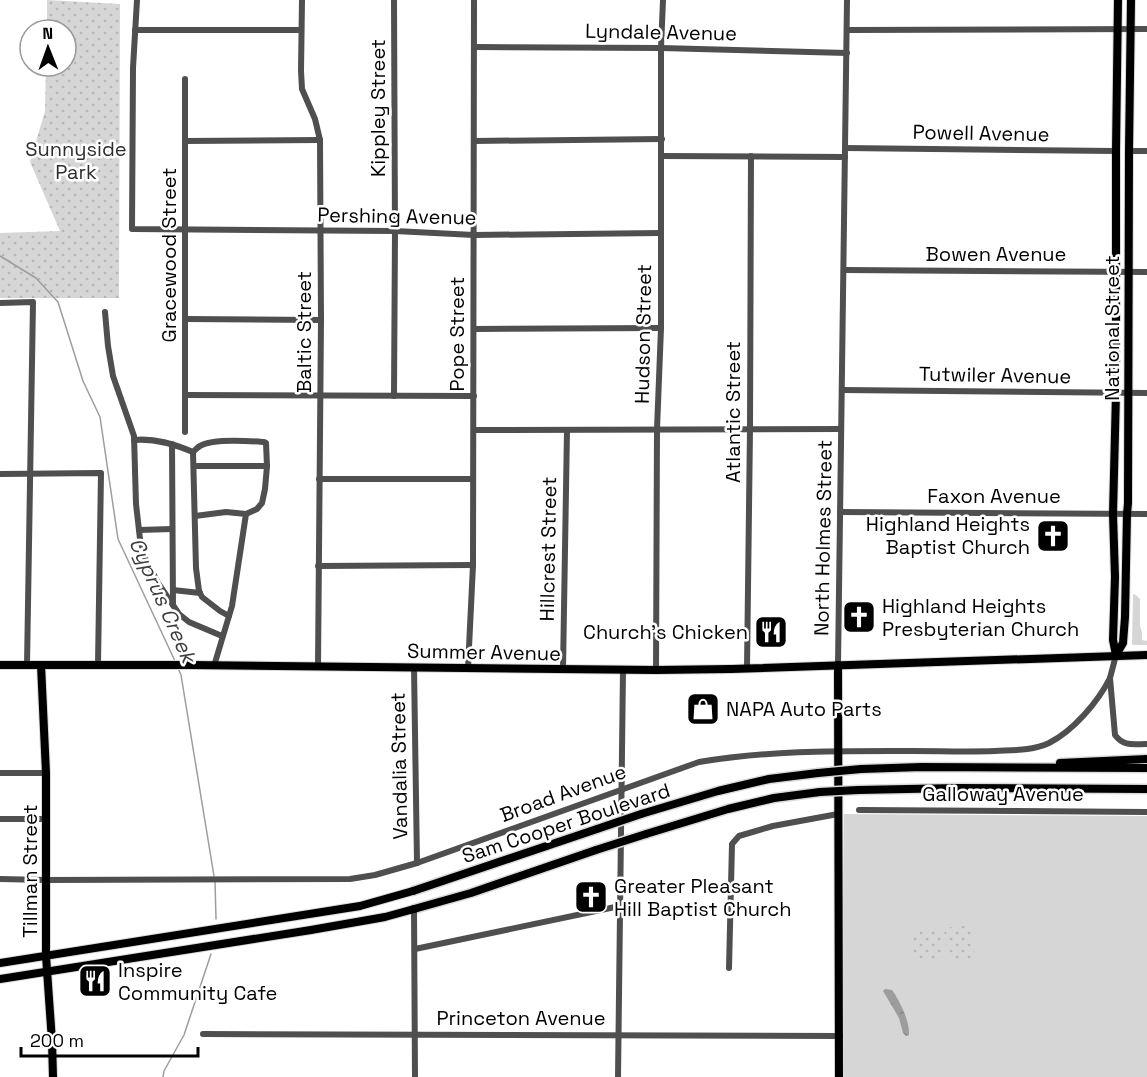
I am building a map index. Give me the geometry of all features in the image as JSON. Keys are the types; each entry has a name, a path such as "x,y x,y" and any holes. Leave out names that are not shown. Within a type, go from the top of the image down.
{"highway":[{"path":"990,767 1147,759"},
{"name":"Sam Cooper Boulevard","path":"413,891 641,814 769,779 861,769 922,767 1147,768"},
{"name":"Sam Cooper Boulevard","path":"414,909 471,893 646,834 728,809 774,798 858,790 1147,789"}],"main road":[{"name":"National Street","path":"1116,655 1113,640 1115,567 1113,514 1116,393 1118,0"},
{"name":"National Street","path":"1116,655 1123,643 1128,503 1131,0"},
{"name":"Summer Avenue","path":"0,665 656,670 1147,655"},
{"name":"Tillman Street","path":"41,665 46,773 46,956 53,1077"},
{"name":"North Holmes Street","path":"838,665 839,1077"},
{"name":"Sam Cooper Boulevard","path":"0,963 352,907 413,891"},
{"name":"Sam Cooper Boulevard","path":"0,979 311,930 386,917 414,909"}],"street":[{"path":"137,0 135,30 301,30"},
{"name":"Baltic Street","path":"302,0 302,89 315,119 320,140 318,666"},
{"name":"Kippley Street","path":"394,0 394,396"},
{"name":"Pope Street","path":"468,668 473,565 474,0"},
{"name":"Hudson Street","path":"656,670 657,429 662,328 661,48 663,0"},
{"name":"North Holmes Street","path":"838,665 847,0"},
{"path":"847,30 1147,29"},
{"name":"Pershing Avenue","path":"135,30 132,229 395,231 474,234 661,233"},
{"name":"Lyndale Avenue","path":"474,47 661,48 847,53"},
{"name":"Gracewood Street","path":"185,79 185,432"},
{"path":"185,141 320,140"},
{"path":"474,141 662,140"},
{"name":"Powell Avenue","path":"845,148 1116,151"},
{"path":"1129,151 1147,151"},
{"path":"662,156 845,157"},
{"name":"Atlantic Street","path":"747,668 751,156"},
{"name":"Bowen Avenue","path":"844,270 1147,272"},
{"path":"0,303 33,302 27,665"},
{"path":"105,312 113,376 134,441 136,504 140,539 146,558 158,583 179,614 189,622 222,636"},
{"path":"185,319 321,320"},
{"path":"474,329 662,328"},
{"name":"Tutwiler Avenue","path":"842,390 1147,393"},
{"path":"185,395 474,396"},
{"path":"474,430 841,429"},
{"name":"Hillcrest Street","path":"563,669 567,430"},
{"path":"134,441 147,439 172,444 193,452"},
{"path":"193,452 209,442 266,443 267,466 262,503 246,514 226,512 195,516"},
{"path":"172,444 173,606"},
{"path":"193,452 196,568 200,593"},
{"path":"194,466 267,466"},
{"path":"0,474 100,473 98,664"},
{"path":"319,479 473,479"},
{"name":"Faxon Avenue","path":"840,512 1147,514"},
{"path":"214,666 229,616 246,514"},
{"path":"139,530 172,529"},
{"path":"318,566 473,565"},
{"path":"173,591 200,593 229,616"},
{"name":"National Street","path":"1116,655 1110,678 1115,735 1120,742 1147,744"},
{"name":"Vandalia Street","path":"414,667 417,863"},
{"path":"618,1077 623,670"},
{"name":"Broad Avenue","path":"0,879 350,879 375,875 417,863 699,762 776,752 984,751 1024,750 1041,746 1058,738 1092,707 1110,678"},
{"path":"0,773 46,773"},
{"name":"Galloway Avenue","path":"859,810 1147,812"},
{"path":"729,969 732,844 739,836 773,826 838,814"},
{"path":"0,819 46,819"},
{"path":"415,949 620,906"},
{"path":"414,909 415,1077"},
{"name":"Princeton Avenue","path":"203,1034 840,1036"}],"green space":[{"name":"Sunnyside Park","path":"47,0 120,4 119,298 0,298 0,233 60,231 30,162 45,111 46,78 78,78 78,18 47,18"},
{"path":"1133,594 1140,599 1142,640 1147,641 1147,645 1132,644"},
{"path":"844,814 1147,816 1147,1077 841,1077"},
{"path":"971,925 975,959 948,962 944,928"},
{"path":"940,929 944,958 915,962 912,932"}],"water":[{"path":"892,990 898,1000 906,1018 909,1035 906,1036 903,1033 899,1018 883,991"}],"waterway":[{"name":"Cyprus Creek","path":"0,256 36,278 58,302 83,381 100,417 118,539 175,661"},
{"name":"Cyprus Creek","path":"178,668 214,876"},
{"name":"Cyprus Creek","path":"215,881 216,919"},
{"path":"163,1077 184,1035 211,954"}],"place":[{"name":"Highland Heights Baptist Church","path":"1053,536"},
{"name":"Highland Heights Presbyterian Church","path":"859,617"},
{"name":"Church's Chicken","path":"771,632"},
{"name":"NAPA Auto Parts","path":"703,709"},
{"name":"Greater Pleasant Hill Baptist Church","path":"591,897"},
{"name":"Inspire Community Cafe","path":"95,981"}]}
